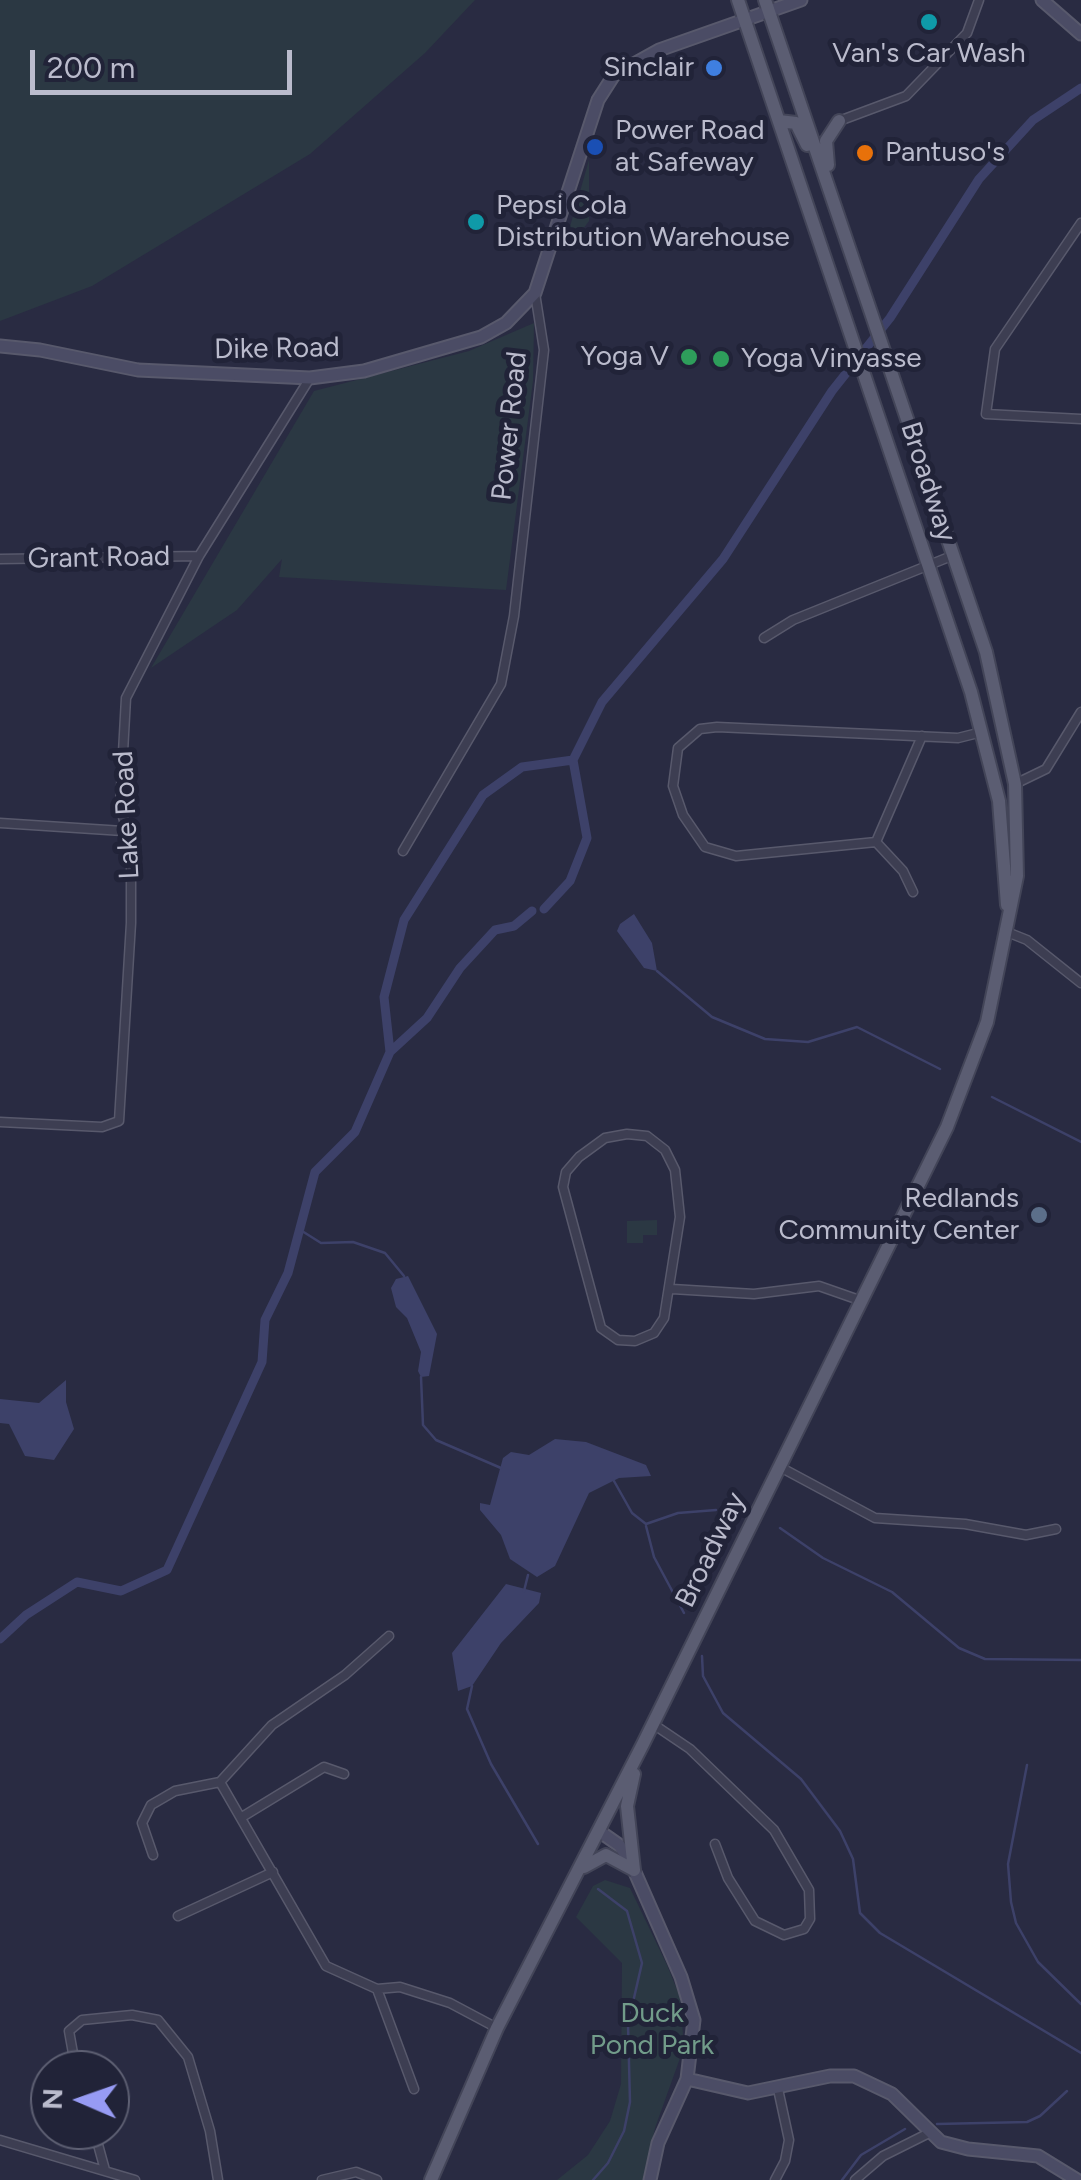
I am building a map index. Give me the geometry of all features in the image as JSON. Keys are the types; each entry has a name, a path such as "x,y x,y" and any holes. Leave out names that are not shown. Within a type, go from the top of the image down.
{"main road":[{"name":"Broadway","path":"738,0 982,732 1003,831 1007,932"},
{"name":"Broadway","path":"432,2180 497,2028 653,1724 970,1074 987,1022 1018,876 1016,784 981,638 767,5"},
{"path":"793,82 811,115 823,122 839,121"},
{"path":"779,121 799,128 840,221"},
{"path":"839,121 830,130 825,147 840,221"},
{"path":"981,638 992,703 990,720 982,732"},
{"path":"634,1870 627,1806 643,1744"},
{"path":"573,1881 590,1861 606,1855 634,1870"}],"street":[{"name":"Power Road","path":"403,850 501,684 514,616 544,350 536,293 608,82 636,60 744,19 767,5 801,0"},
{"path":"839,121 906,96 967,33 979,0"},
{"path":"1042,0 1081,34"},
{"path":"1081,223 995,349 986,414 1081,419"},
{"name":"Dike Road","path":"0,346 138,370 310,378 364,371 481,337 506,323 536,293"},
{"name":"Lake Road","path":"0,1122 102,1127 119,1121 131,923 131,844 120,808 126,698 199,556 310,378"},
{"path":"764,638 811,612 954,555"},
{"name":"Grant Road","path":"0,559 199,556"},
{"path":"1016,784 1046,769 1081,712"},
{"path":"876,842 736,856 719,854 696,838 673,786 674,763 686,737 717,727 958,738 982,732"},
{"path":"876,842 898,800 922,736"},
{"path":"0,823 124,831"},
{"path":"876,842 904,871 914,892"},
{"path":"1007,932 1027,940 1081,983"},
{"path":"647,1136 665,1150 675,1170 680,1217 672,1288 664,1318 654,1333 642,1340 618,1340 601,1328 563,1187 572,1164 605,1138 647,1136"},
{"path":"672,1288 754,1294 819,1286 862,1301"},
{"path":"779,1466 875,1518 965,1524 1026,1535 1056,1529"},
{"path":"153,1855 142,1830 150,1805 175,1792 220,1782 272,1725 346,1674 389,1636"},
{"path":"653,1724 690,1749 774,1830 810,1890 810,1919 804,1929 784,1935 756,1920 728,1878 715,1844"},
{"path":"242,1818 324,1767 344,1774"},
{"path":"220,1782 326,1966 377,1989 394,1986 433,1998 497,2028"},
{"path":"598,1831 619,1845 634,1870 692,2007 694,2039 686,2080 658,2143 650,2180"},
{"path":"178,1916 273,1872"},
{"path":"377,1989 414,2089"},
{"path":"73,2050 70,2031 82,2020 132,2015 158,2020 188,2057 210,2131 218,2180"},
{"path":"686,2080 735,2092 778,2089 830,2076 854,2076 892,2094 928,2133 958,2148 1038,2156 1077,2180"},
{"path":"774,2180 785,2161 788,2140 778,2089"},
{"path":"855,2180 883,2156 928,2133"},
{"path":"0,2140 135,2180"},
{"path":"100,2150 105,2170"},
{"path":"322,2180 356,2172 377,2180"}],"green space":[{"path":"0,0 475,0 425,53 310,154 92,286 0,321"},
{"path":"589,160 589,221 583,229 569,230"},
{"path":"534,323 533,381 506,590 279,577 282,559 237,610 151,668 314,391 469,351"},
{"path":"657,1220 657,1235 643,1235 643,1243 627,1243 627,1221"},
{"name":"Duck Pond Park","path":"605,1880 630,1888 667,1965 680,1997 684,2047 655,2128 645,2180 557,2180 588,2155 610,2121 621,2084 622,1963 576,1917 593,1886"}],"water":[{"path":"634,914 652,943 657,971 644,968 617,931"},
{"path":"408,1276 437,1334 429,1376 421,1377 418,1371 421,1352 407,1318 396,1307 391,1288 396,1279"},
{"path":"66,1380 66,1402 74,1429 54,1460 25,1456 9,1424 0,1423 0,1399 39,1403"},
{"path":"555,1439 586,1442 646,1465 651,1476 619,1478 589,1493 555,1566 537,1577 510,1559 501,1535 480,1510 480,1503 490,1505 503,1458 511,1452 529,1455"},
{"path":"506,1584 541,1593 539,1603 501,1643 472,1686 458,1691 452,1653"}],"waterway":[{"path":"544,909 570,881 587,838 573,760 602,702 723,559 832,391 890,318 979,179 1033,120 1081,88"},
{"path":"0,1639 26,1615 77,1582 121,1591 167,1570 262,1362 265,1320 288,1273 315,1172 355,1132 390,1052 384,997 404,920 483,795 522,767 573,760"},
{"path":"390,1052 427,1018 460,968 495,930 514,926 532,911"},
{"path":"657,971 712,1017 765,1039 808,1042 857,1027 940,1069"},
{"path":"992,1097 1081,1142"},
{"path":"302,1231 321,1243 353,1242 385,1253 404,1276"},
{"path":"421,1377 423,1425 436,1440 501,1468"},
{"path":"614,1481 632,1513 646,1524 678,1513 716,1510"},
{"path":"646,1526 654,1557 684,1613"},
{"path":"780,1528 823,1558 892,1592 959,1648 985,1659 1081,1660"},
{"path":"524,1591 528,1575"},
{"path":"702,1656 703,1676 723,1713 801,1779 840,1831 853,1859 860,1913 880,1933 1081,2053"},
{"path":"472,1686 467,1709 491,1764 538,1844"},
{"path":"1027,1765 1008,1864 1011,1902 1016,1923 1038,1962 1081,2004"},
{"path":"593,2180 608,2163 624,2131 630,2102 628,2024 642,1963 627,1911 598,1889"},
{"path":"937,2124 1027,2122 1040,2116 1067,2091"},
{"path":"842,2180 861,2155 905,2129"}],"place":[{"name":"Van's Car Wash","path":"929,22"},
{"name":"Sinclair","path":"714,68"},
{"name":"Power Road at Safeway","path":"595,147"},
{"name":"Pantuso's","path":"865,153"},
{"name":"Pepsi Cola Distribution Warehouse","path":"476,222"},
{"name":"Yoga V","path":"689,357"},
{"name":"Yoga Vinyasse","path":"721,359"},
{"name":"Redlands Community Center","path":"1039,1215"}]}
